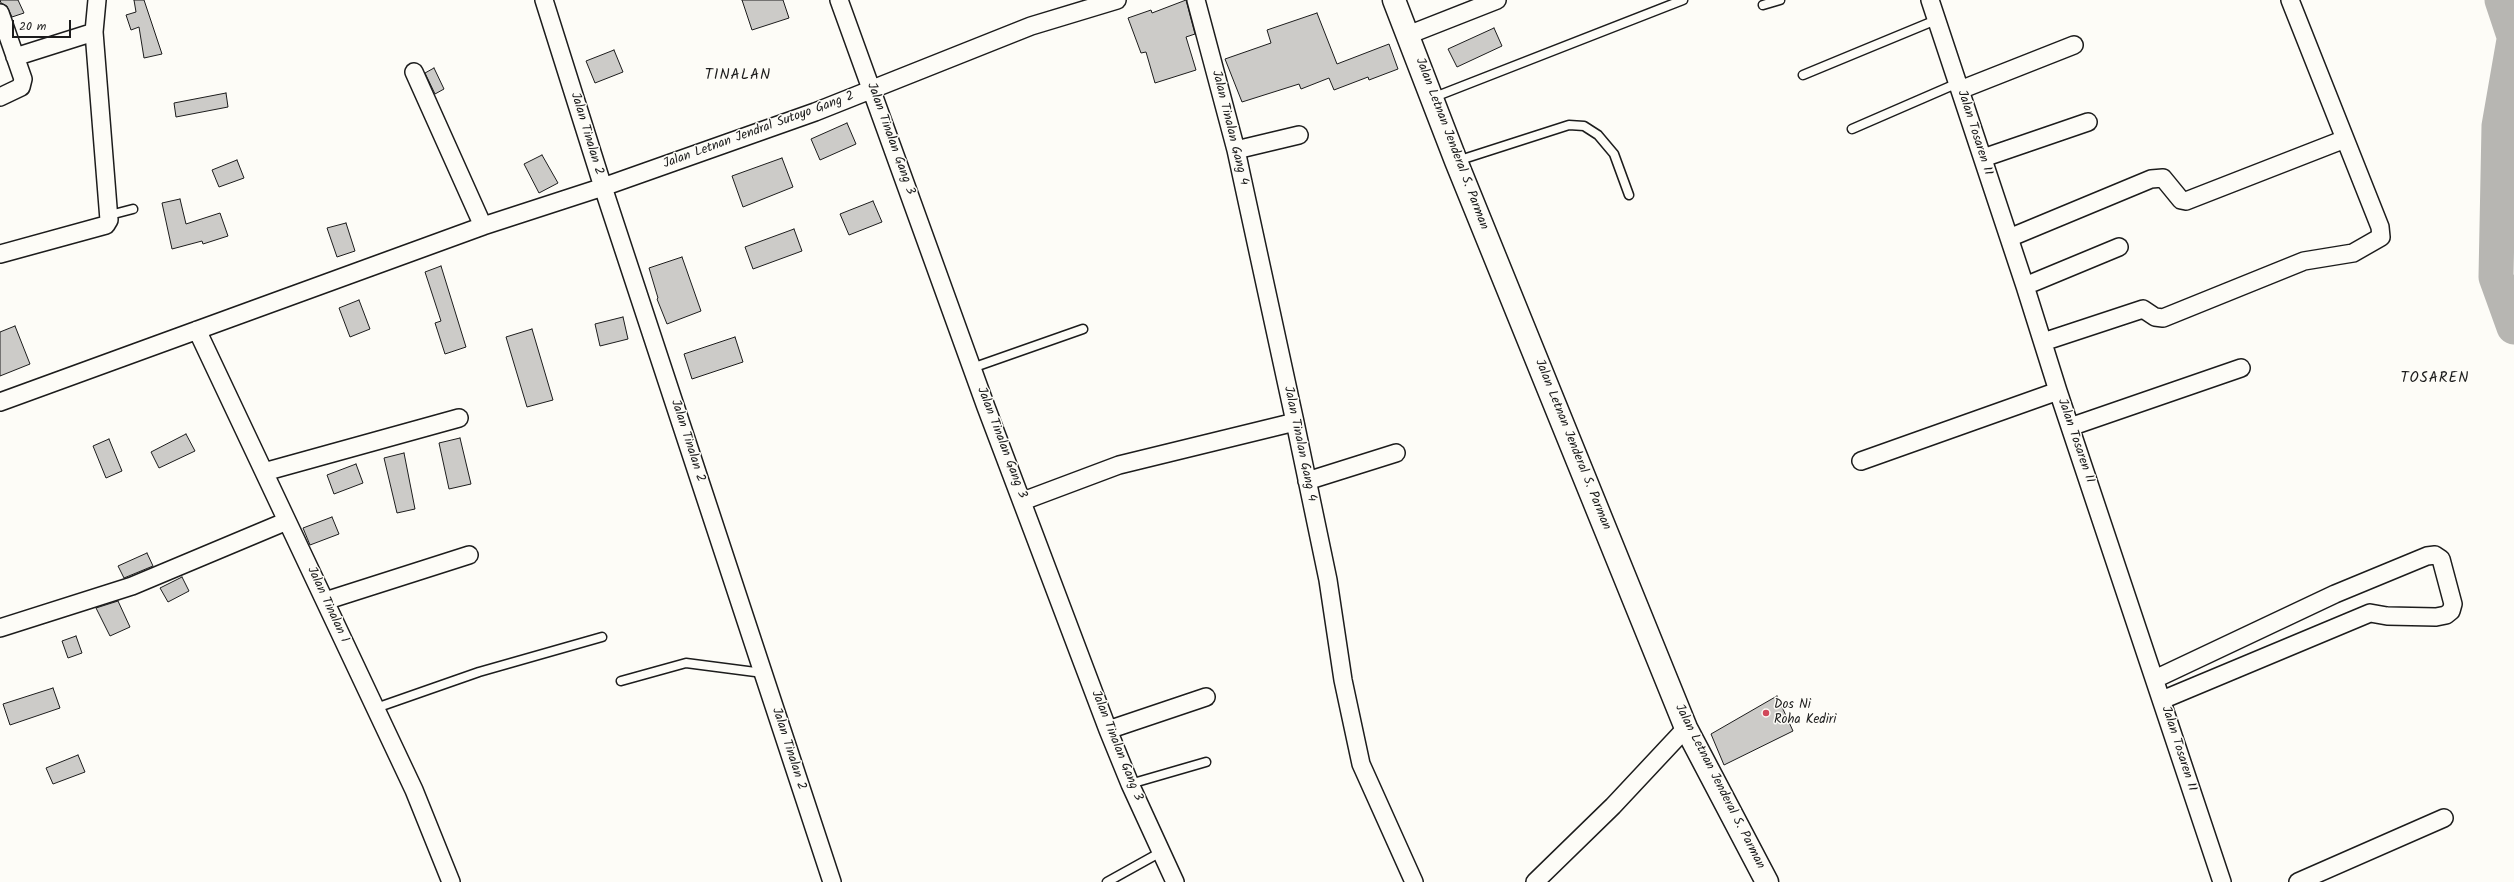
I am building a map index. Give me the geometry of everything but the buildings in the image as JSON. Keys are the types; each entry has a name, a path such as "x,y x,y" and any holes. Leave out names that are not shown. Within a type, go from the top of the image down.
{"main road":[{"name":"Jalan Letnan Jenderal S. Parman","path":"1394,0 1456,162 1686,728 1767,882"}],"street":[{"path":"0,254 106,225 110,215 94,32 97,0"},
{"name":"Jalan Tinalan 2","path":"544,0 603,187 832,882"},
{"name":"Jalan Tinalan Gang 3","path":"839,0 873,89 972,368 1108,730 1130,784 1175,882"},
{"name":"Jalan Letnan Jendral Sutoyo Gang 2","path":"0,402 483,226 603,187 815,112 1031,26 1117,0"},
{"name":"Jalan Tinalan Gang 4","path":"1196,0 1236,150 1308,481 1328,580 1343,680 1361,764 1414,882"},
{"path":"1408,35 1498,0"},
{"name":"Jalan Tosaren II","path":"1930,0 2025,286 2058,391 2222,882"},
{"path":"2043,342 2143,309 2155,317 2163,318 2304,261 2353,253 2381,237 2380,227 2290,0"},
{"path":"0,13 23,79 21,87 0,97"},
{"path":"15,57 94,32"},
{"path":"1959,86 2074,45"},
{"path":"414,72 483,226"},
{"path":"1983,158 2088,122"},
{"path":"1236,150 1299,135"},
{"path":"2009,238 2151,179 2163,178 2181,200 2186,201 2345,139"},
{"path":"2025,286 2119,247"},
{"name":"Jalan Tinalan 1","path":"197,330 376,708 434,836 451,882"},
{"path":"2070,427 2241,368"},
{"path":"1861,461 2058,391"},
{"path":"264,472 459,418"},
{"path":"1023,501 1119,465 1295,422"},
{"path":"1308,481 1396,453"},
{"path":"0,628 132,586 287,521"},
{"path":"325,601 468,554"},
{"path":"2155,679 2335,594 2427,556 2435,555 2440,559 2453,604 2451,611 2446,615 2394,616 2370,613 2162,700"},
{"path":"1108,730 1206,697"},
{"path":"1535,882 1613,806 1686,728"},
{"path":"2298,882 2444,818"}],"lane":[{"path":"1432,98 1683,0"},
{"path":"1764,5 1780,0"},
{"path":"1803,76 1936,20"},
{"path":"1852,129 1959,86"},
{"path":"1456,162 1569,125 1584,126 1598,135 1614,154 1629,195"},
{"path":"110,215 133,209"},
{"path":"972,368 1083,329"},
{"path":"376,708 479,672 602,637"},
{"path":"621,681 686,663 764,674"},
{"path":"1130,784 1206,762"},
{"path":"1107,882 1161,852"}],"waterway":[{"path":"2502,0 2514,36"},
{"path":"2514,40 2499,126 2496,277 2514,327"}],"place":[{"name":"Dos Ni Roha Kediri","path":"1766,713"}],"district":[{"name":"TINALAN","path":"738,76"},
{"name":"TOSAREN","path":"2435,379"}]}
